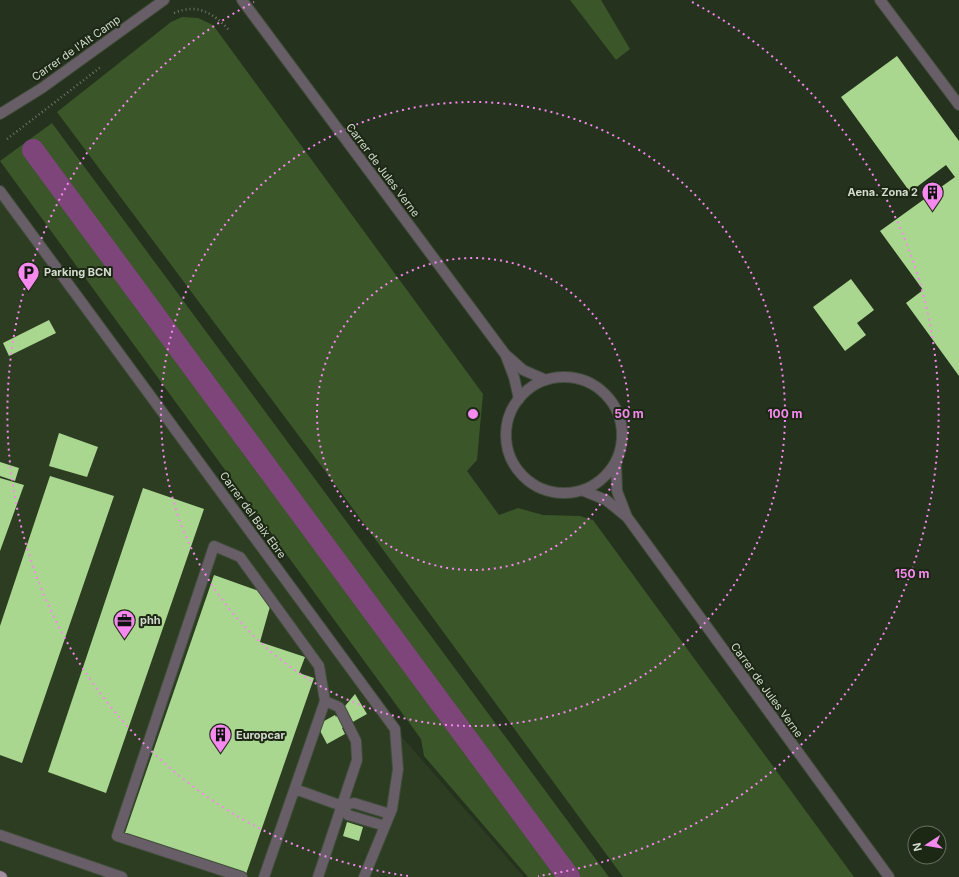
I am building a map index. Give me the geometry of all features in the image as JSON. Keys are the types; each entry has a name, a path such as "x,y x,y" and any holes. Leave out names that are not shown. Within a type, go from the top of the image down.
{"street":[{"name":"Carrer de l'Alt Camp","path":"0,114 42,88 164,0"},
{"name":"Carrer de Jules Verne","path":"242,0 505,354 523,370 546,380"},
{"path":"880,0 959,105"},
{"name":"Carrer del Baix Ebre","path":"0,191 395,729 398,769 390,814 364,877"},
{"name":"Carrer de Jules Verne","path":"505,354 514,377 518,399"},
{"name":"Carrer de Jules Verne","path":"563,377 579,378 594,385 607,395 617,409 622,427 622,445 614,466 597,484 584,491 564,494 550,492 532,484 517,470 510,456 506,434 511,412 518,399 531,387 546,380 563,377"},
{"name":"Carrer de Jules Verne","path":"614,466 617,491 627,517"},
{"name":"Carrer de Jules Verne","path":"584,491 606,500 627,517 889,877"},
{"path":"242,877 117,836 214,546 240,558 319,666 325,701 266,877"},
{"path":"318,877 357,760 356,741 339,707 325,701"},
{"path":"295,789 342,806 354,803 390,814"},
{"path":"342,806 348,815 385,826"},
{"path":"0,835 122,877"}],"path":[{"path":"167,16 181,10 199,9 216,17 229,30"},
{"path":"7,139 107,62"}],"shaded area":[{"path":"570,0 601,0 630,49 616,60"},
{"path":"182,17 198,18 213,25 483,394 477,460 467,471 499,515 518,508 543,515 580,516 593,520 854,877 623,877 337,487 57,112 171,22"},
{"path":"52,123 609,877 528,877 424,756 421,739 0,161"},
{"path":"0,189 395,729 524,877 0,877"}],"building":[{"name":"Aena. Zona 2","path":"897,56 959,141 959,376 906,303 923,290 880,231 955,177 946,165 910,192 841,97"},
{"path":"851,279 874,310 857,323 866,335 845,351 813,307"},
{"path":"49,320 56,333 9,356 3,343"},
{"path":"59,433 98,447 87,477 49,466"},
{"path":"0,462 19,468 15,481 0,476"},
{"path":"50,476 114,496 22,763 0,755 0,626"},
{"path":"0,478 24,485 0,551"},
{"name":"phh","path":"143,488 204,509 106,793 48,772"},
{"name":"Europcar","path":"214,575 273,596 260,642 305,657 299,673 314,678 246,874 125,833"},
{"path":"355,694 367,714 342,728 345,734 327,744 317,725 335,715 336,717"},
{"path":"347,822 363,827 359,841 343,836"}],"waterway":[{"path":"33,150 569,877"}],"place":[{"name":"Aena. Zona 2","path":"933,212"},
{"name":"Parking BCN","path":"28,292"},
{"name":"phh","path":"125,640"},
{"name":"Europcar","path":"220,754"}]}
